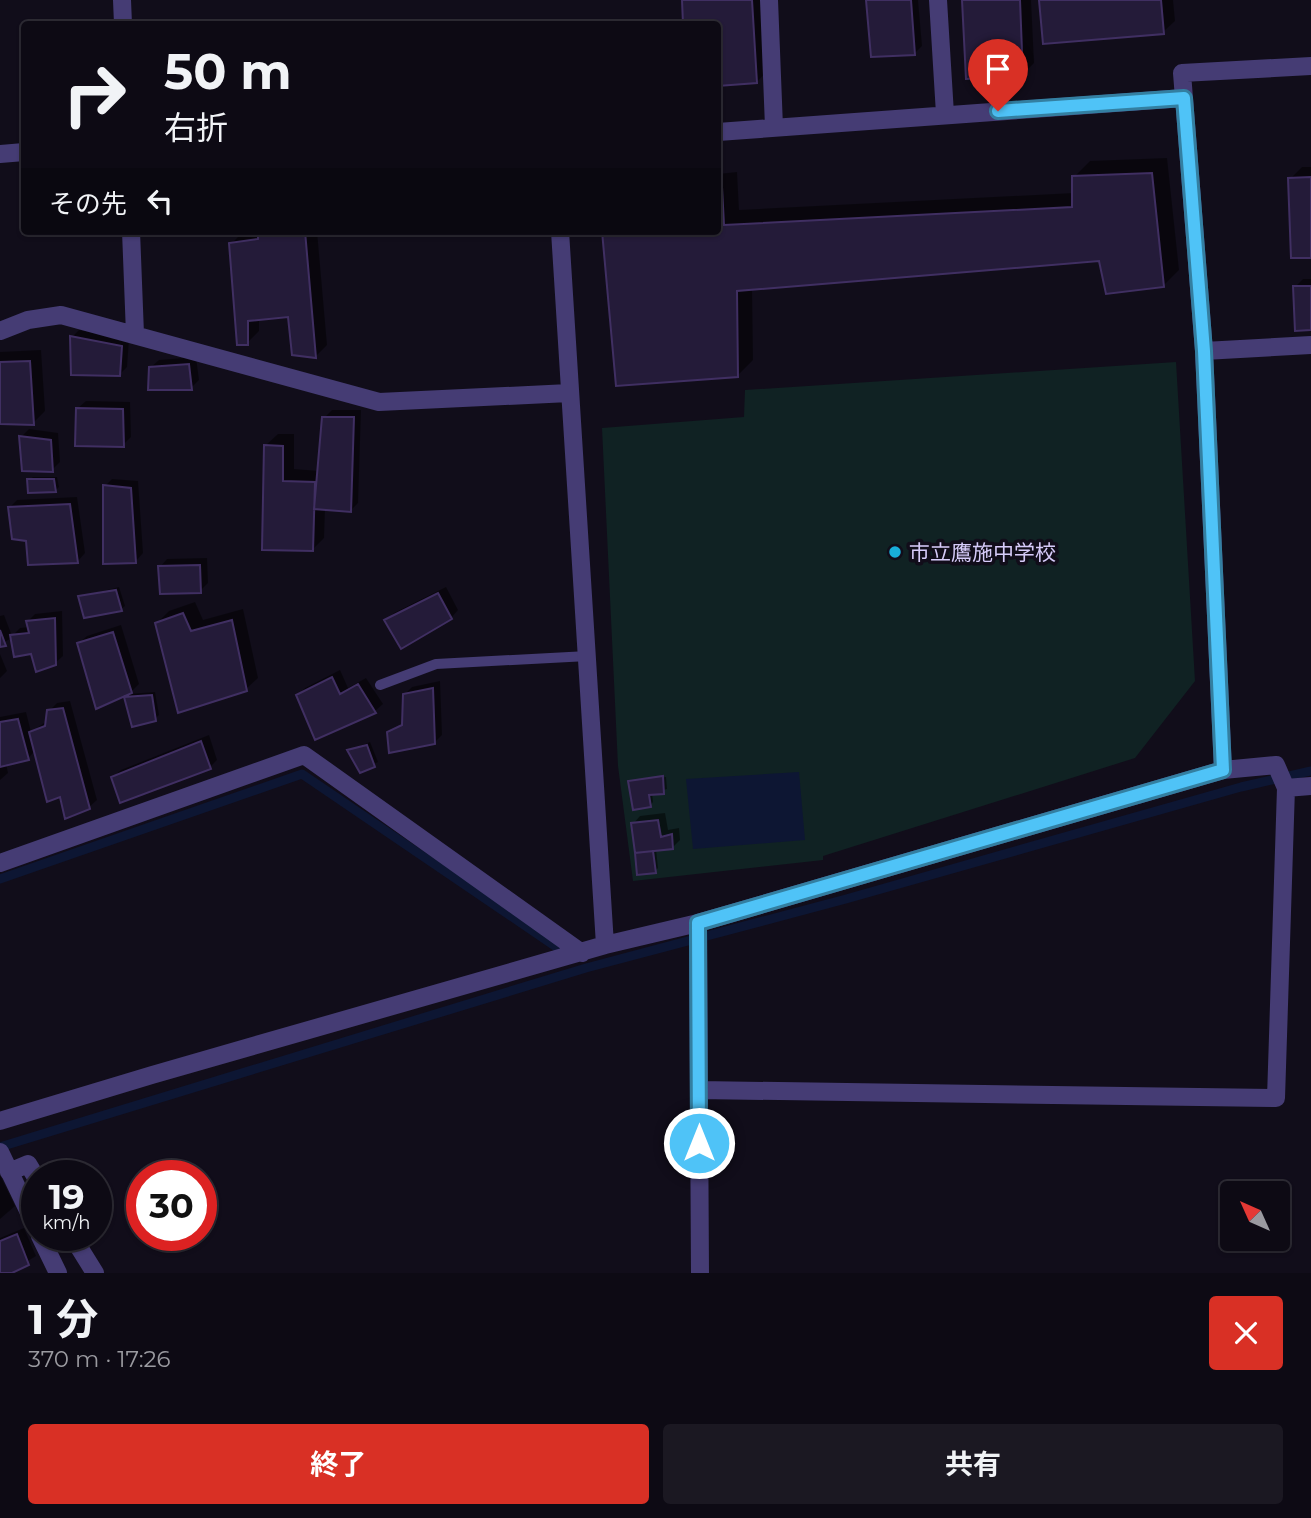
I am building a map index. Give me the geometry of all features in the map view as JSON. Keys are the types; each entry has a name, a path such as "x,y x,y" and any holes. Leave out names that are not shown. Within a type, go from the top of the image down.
{"street":[{"path":"122,0 123,21"},
{"path":"769,0 774,127"},
{"path":"938,0 945,114"},
{"path":"1223,770 1204,351 1182,73 1311,66"},
{"path":"721,132 1184,98"},
{"path":"0,154 21,152"},
{"path":"131,235 135,334"},
{"path":"560,235 606,945"},
{"path":"0,331 28,320 61,316 379,402 569,393"},
{"path":"1204,351 1311,345"},
{"path":"0,863 304,755 582,953"},
{"path":"0,1121 152,1075 606,945 698,923 1223,770 1276,765 1286,788 1276,1098 699,1090"},
{"path":"1286,788 1311,786"},
{"path":"698,923 700,1273"},
{"path":"0,1152 21,1196"},
{"path":"9,1172 21,1167"},
{"path":"47,1251 58,1273"},
{"path":"81,1251 95,1273"}],"lane":[{"path":"380,685 436,664 588,656"}],"shaded area":[{"path":"1176,362 1195,681 1135,758 823,856 823,860 633,881 618,766 602,428 744,417 745,390"}],"water":[{"path":"799,772 805,840 693,849 686,779"}],"building":[{"path":"682,0 752,0 757,83 721,86 721,21 683,21"},
{"path":"866,0 911,0 915,55 871,57"},
{"path":"962,0 1020,0 1023,77 966,79"},
{"path":"1039,0 1161,0 1164,34 1043,44"},
{"path":"1152,173 1164,287 1106,294 1099,261 737,291 738,377 616,386 602,235 721,235 721,187 724,225 1072,207 1072,176"},
{"path":"1311,177 1311,258 1291,258 1288,178"},
{"path":"258,235 305,235 316,358 292,355 288,317 248,321 248,345 237,345 229,243 258,239"},
{"path":"1293,286 1311,286 1311,330 1295,331"},
{"path":"70,336 122,346 120,376 71,375"},
{"path":"30,361 34,425 0,424 0,362"},
{"path":"189,364 192,390 148,390 149,367"},
{"path":"76,408 123,409 124,447 75,446"},
{"path":"322,417 354,417 351,512 314,509"},
{"path":"19,436 51,440 53,472 22,471"},
{"path":"264,445 283,446 283,481 315,482 313,551 262,550"},
{"path":"27,479 54,479 56,492 28,493"},
{"path":"103,485 131,488 136,563 103,564"},
{"path":"70,504 78,563 28,565 26,541 12,539 8,507"},
{"path":"200,565 201,593 160,594 158,566"},
{"path":"116,590 122,611 84,618 78,596"},
{"path":"438,593 452,619 401,649 384,620"},
{"path":"183,613 191,631 232,620 247,691 178,713 155,623"},
{"path":"55,618 56,665 36,672 31,654 14,657 10,635 29,633 26,621"},
{"path":"0,630 6,646 0,647"},
{"path":"113,632 132,693 96,709 77,643"},
{"path":"332,677 340,694 358,684 376,713 315,740 296,695"},
{"path":"433,688 435,744 389,753 387,732 402,725 403,694"},
{"path":"152,695 156,721 132,727 124,697"},
{"path":"63,708 90,809 65,819 60,797 47,802 29,732 45,726 47,710"},
{"path":"18,719 29,760 0,767 0,722"},
{"path":"201,741 211,769 120,803 111,777"},
{"path":"367,745 375,767 360,773 347,750"},
{"path":"663,776 664,794 649,795 651,807 633,810 628,781"},
{"path":"658,820 661,837 672,834 673,849 635,853 631,823"},
{"path":"653,851 656,873 637,875 635,853"},
{"path":"17,1234 21,1251 24,1251 29,1265 12,1273 0,1273 0,1241"}],"waterway":[{"path":"0,1147 586,968 846,899 1241,787 1311,771"},
{"path":"0,879 302,774 568,955"}],"place":[{"name":"市立鷹施中学校","path":"895,552"}],"route":[{"path":"699,1143 698,923 1223,770 1204,351 1184,98 998,111"}]}
